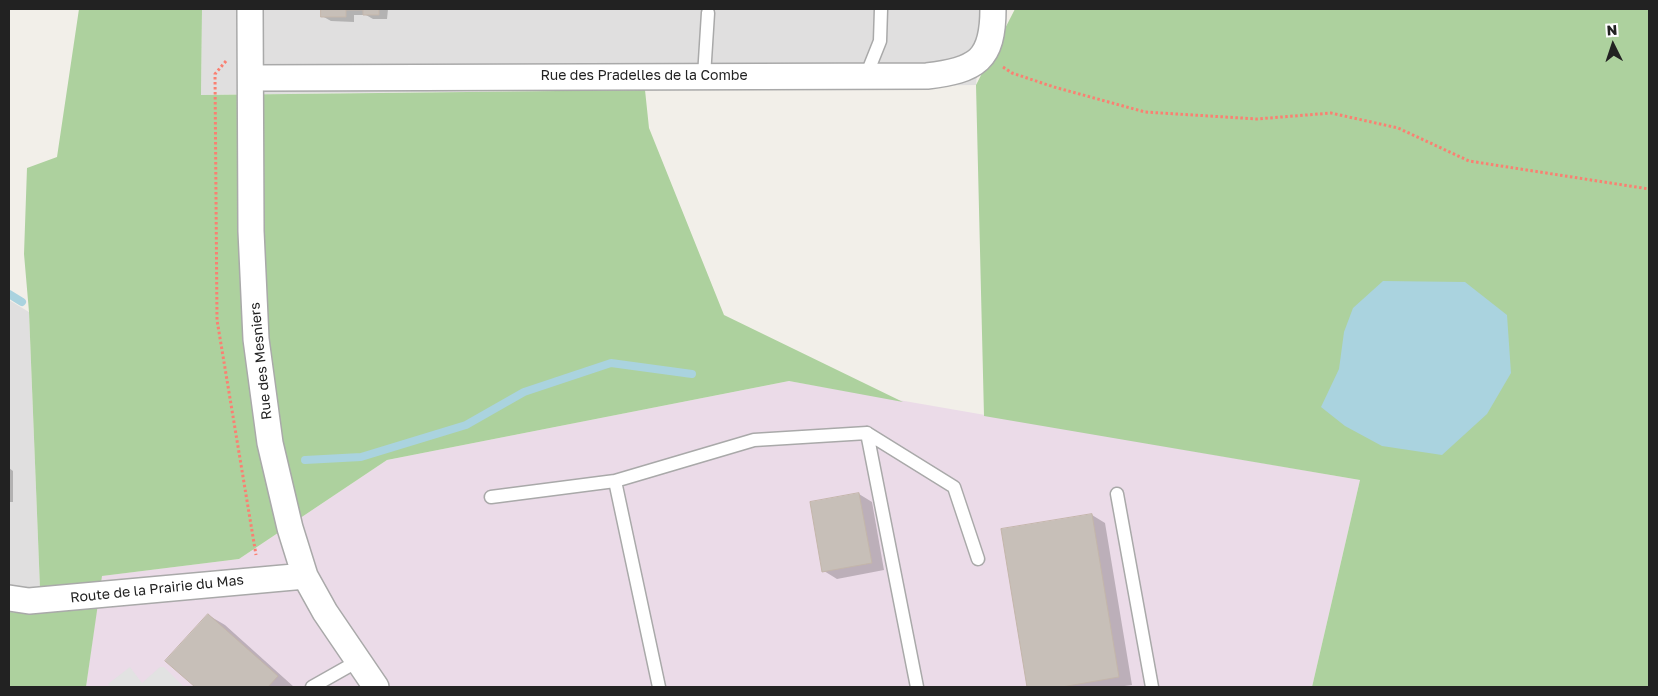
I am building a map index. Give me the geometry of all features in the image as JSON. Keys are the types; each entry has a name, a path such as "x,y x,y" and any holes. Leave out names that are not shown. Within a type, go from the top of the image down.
{"street":[{"name":"Rue des Mesniers","path":"250,9 251,231 260,379 279,489 305,576 325,612 376,687"},
{"path":"983,55 990,44 993,9"},
{"name":"Rue des Pradelles de la Combe","path":"251,78 927,76 948,74 973,64 983,55"},
{"name":"Route de la Prairie du Mas","path":"9,598 29,601 305,576"}],"lane":[{"path":"866,76 880,41 881,9"},
{"path":"704,76 708,14"},
{"path":"867,433 917,687"},
{"path":"490,497 616,481 754,440 867,433 954,488 978,559"},
{"path":"616,481 659,687"},
{"path":"1117,494 1152,687"},
{"path":"312,687 358,661"}],"path":[{"path":"983,55 1012,73 1054,87 1145,112 1257,119 1332,113 1398,128 1469,162 1649,189"}],"shaded area":[{"path":"202,9 983,9 976,85 201,95"},
{"path":"9,300 29,312 41,614 9,612"},
{"path":"789,381 1360,480 1312,687 86,687 101,576 239,559 387,460"},
{"path":"130,667 142,683 160,667 164,667 184,687 111,687 108,684"}],"green space":[{"path":"79,9 202,9 201,95 645,90 649,128 724,315 903,402 789,381 387,460 239,559 102,576 86,687 9,687 9,612 41,614 29,312 24,254 27,168 57,157"},
{"path":"1015,9 1649,9 1649,687 1312,687 1360,480 984,416 976,85"}],"water":[{"path":"1383,281 1465,282 1507,315 1511,373 1487,414 1442,455 1382,446 1345,426 1321,407 1339,369 1344,332 1353,308"}],"building":[{"path":"321,9 379,9 379,15 363,15 363,10 346,10 346,17 321,17"},
{"path":"859,493 872,563 822,572 810,502"},
{"path":"1092,514 1119,677 1062,687 1027,687 1001,529"},
{"path":"208,614 278,676 268,687 195,687 165,661"}],"waterway":[{"path":"9,294 22,302"},
{"path":"305,460 361,457 466,425 524,392 611,363 692,374"}]}
